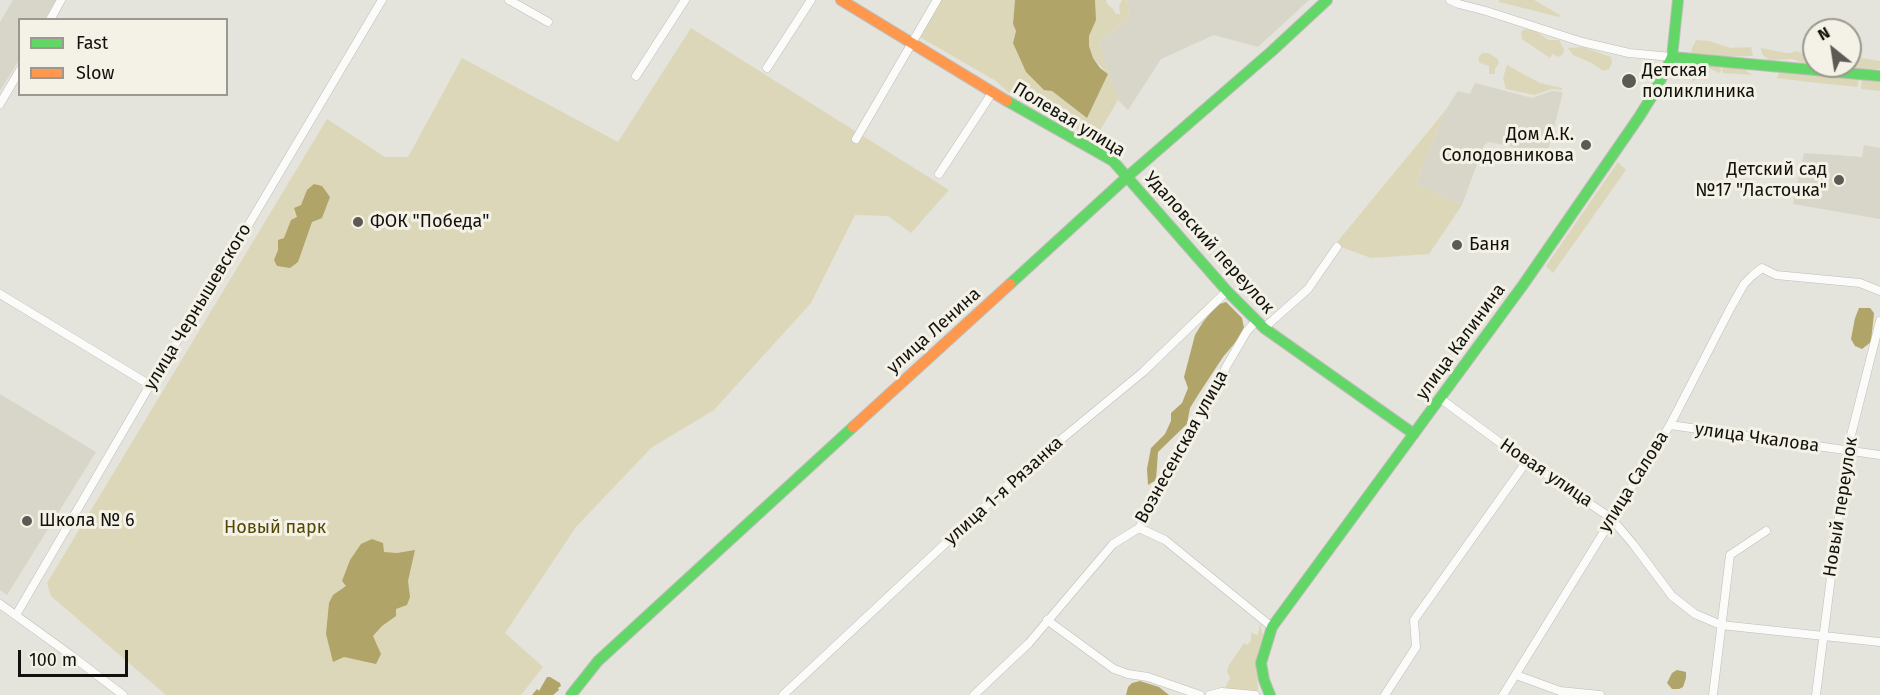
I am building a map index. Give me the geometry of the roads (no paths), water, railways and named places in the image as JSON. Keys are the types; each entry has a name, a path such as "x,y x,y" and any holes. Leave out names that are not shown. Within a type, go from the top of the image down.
{"street":[{"path":"51,18 61,0"},
{"name":"улица Чернышевского","path":"16,615 150,386 382,0"},
{"path":"509,0 548,22"},
{"path":"636,76 685,0"},
{"path":"767,68 811,0"},
{"name":"Полевая улица","path":"841,0 992,93 1113,161 1127,177"},
{"path":"856,139 937,0"},
{"name":"улица Ленина","path":"571,695 598,661 1127,177 1327,0"},
{"path":"1450,0 1582,42 1629,53 1880,76"},
{"name":"улица Калинина","path":"1270,695 1261,663 1272,627 1441,399 1639,117 1672,57 1678,0"},
{"path":"0,104 18,73"},
{"name":"Полевая улица","path":"939,174 992,93"},
{"name":"Удаловский переулок","path":"1127,177 1227,291 1261,324 1414,434"},
{"path":"1261,324 1308,289 1337,247"},
{"name":"улица Салова","path":"1503,695 1670,425 1744,284 1762,268 1776,275 1860,283 1880,291"},
{"name":"улица 1-я Рязанка","path":"783,695 1024,470 1143,372 1227,291"},
{"path":"0,294 150,386"},
{"name":"Новый переулок","path":"1816,695 1847,451 1880,321"},
{"name":"Вознесенская улица","path":"974,695 1029,643 1113,544 1139,528 1247,331 1261,324"},
{"name":"Новая улица","path":"1441,399 1611,518 1634,544 1672,596 1695,614 1721,625 1880,642"},
{"name":"улица Чкалова","path":"1670,425 1880,455"},
{"path":"1385,695 1416,646 1414,620 1527,461"},
{"path":"1139,528 1165,540 1272,627"},
{"path":"1713,695 1730,555 1767,531"},
{"path":"0,604 123,695"},
{"path":"1047,620 1114,669 1148,677 1200,695"},
{"path":"1515,675 1560,691 1600,695"},
{"path":"1209,695 1222,692 1255,695"}],"place":[{"name":"Детская поликлиника","path":"1629,81"},
{"name":"Дом А.К. Солодовникова","path":"1586,145"},
{"name":"Детский сад №17 \"Ласточка\"","path":"1839,180"},
{"name":"ФОК \"Победа\"","path":"358,222"},
{"name":"Баня","path":"1457,245"},
{"name":"Школа № 6","path":"27,521"}],"park label":[{"name":"Новый парк","path":"275,528"}]}
